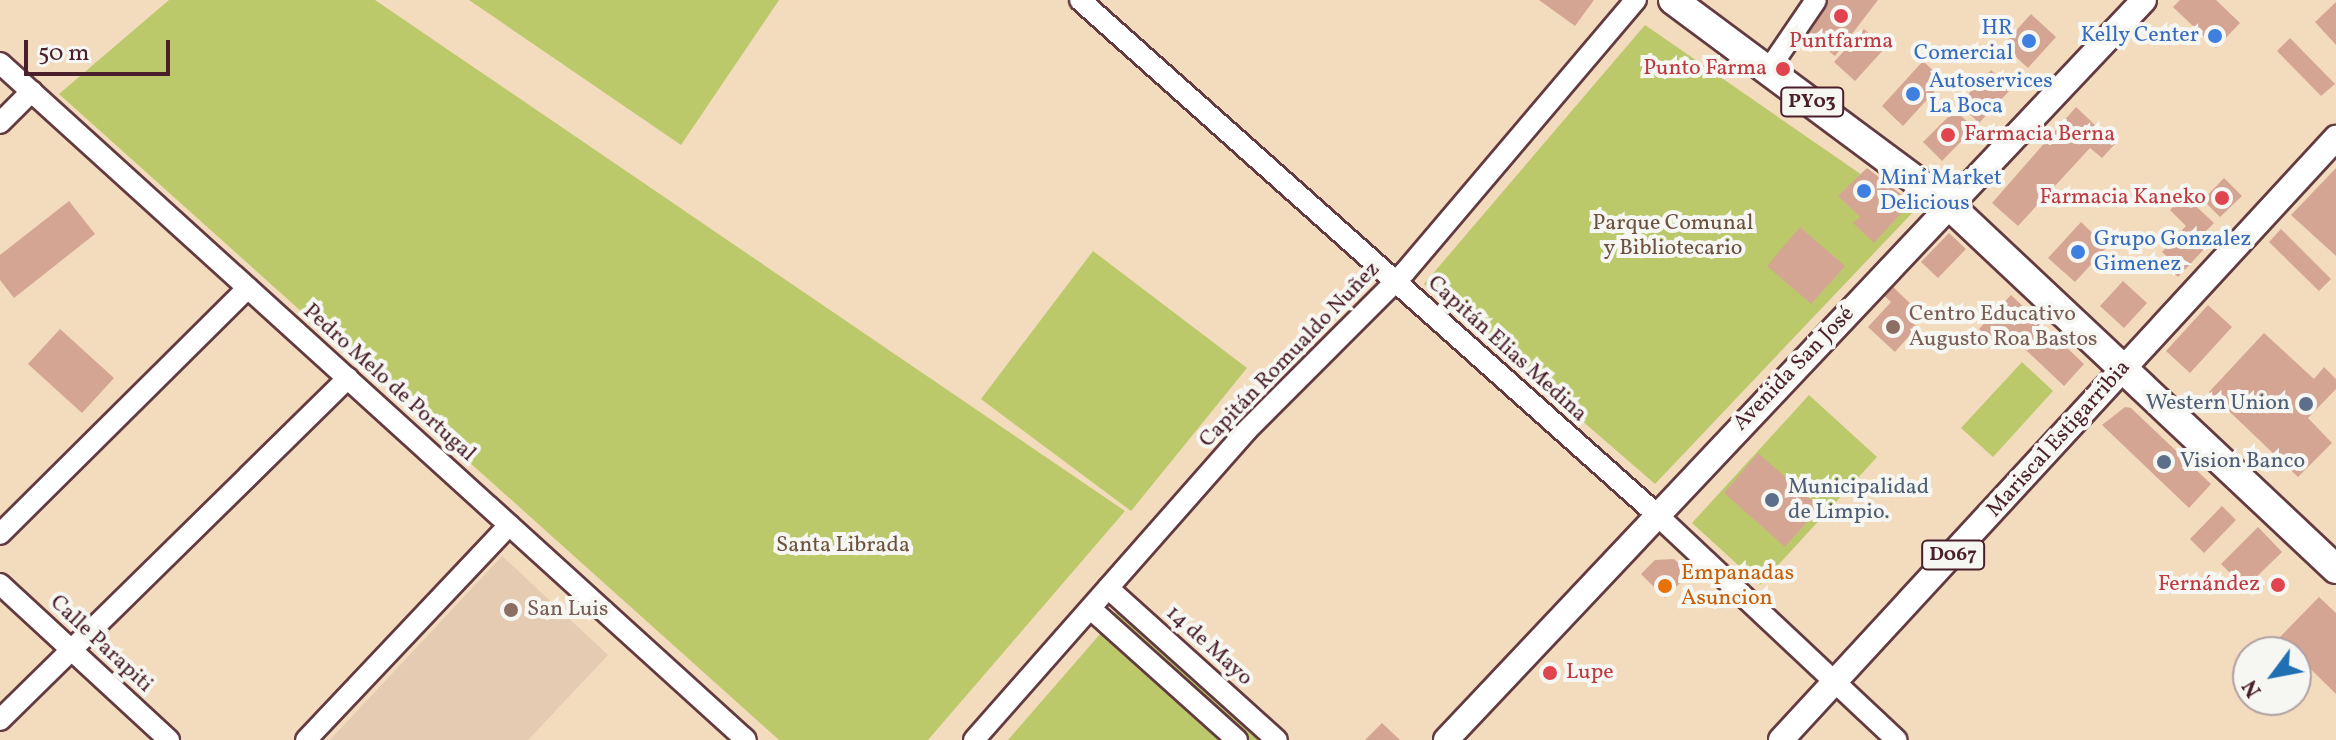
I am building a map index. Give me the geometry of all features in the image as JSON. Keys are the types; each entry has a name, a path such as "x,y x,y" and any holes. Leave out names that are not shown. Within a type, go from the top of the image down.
{"highway":[{"name":"PY03","path":"1673,0 1950,206 2336,569"}],"main road":[{"name":"Avenida San José","path":"1446,740 2144,0"},
{"name":"Mariscal Estigarribia","path":"1781,740 1835,685 2336,138"}],"street":[{"name":"Capitán Elias Medina","path":"1080,0 1656,514 1897,740"},
{"name":"Capitán Romualdo Nuñez","path":"974,740 1247,430 1395,282 1636,0"},
{"path":"1769,69 1816,0"},
{"name":"Pedro Melo de Portugal","path":"0,63 746,740"},
{"path":"0,123 32,91"},
{"path":"0,534 248,288"},
{"path":"0,720 348,378"},
{"path":"306,740 509,525"},
{"name":"Calle Parapiti","path":"0,584 169,740"},
{"name":"14 de Mayo","path":"1108,588 1277,740"},
{"path":"1091,609 1237,740"}],"shaded area":[{"path":"502,556 608,655 528,740 330,740"}],"green space":[{"name":"Santa Librada","path":"169,0 375,0 1125,511 928,740 779,740 59,94"},
{"path":"469,0 779,0 681,145"},
{"name":"Parque Comunal y Bibliotecario","path":"1645,25 1914,211 1655,484 1424,284"},
{"path":"1093,251 1247,368 1131,511 981,399"},
{"path":"2022,362 2053,391 1993,457 1961,428"},
{"path":"1809,395 1877,457 1760,585 1692,523"},
{"path":"1116,611 1120,611 1263,740 1249,740 1114,618"},
{"path":"1101,633 1220,740 1008,740"}],"building":[{"path":"1539,0 1594,0 1575,26"},
{"name":"Puntfarma","path":"1827,0 1878,0 1835,56 1804,32"},
{"name":"Kelly Center","path":"2180,0 2216,0 2240,23 2216,48 2173,7"},
{"path":"2336,2 2336,45 2315,22"},
{"name":"HR Comercial","path":"2031,14 2056,37 2028,68 2003,45"},
{"path":"1864,29 1885,48 1855,81 1834,62"},
{"path":"2290,38 2335,84 2321,96 2277,51"},
{"name":"Autoservices La Boca","path":"1923,61 1944,81 1903,126 1882,106"},
{"path":"1991,70 2011,89 1979,123 1959,104"},
{"path":"2076,107 2115,144 2102,158 2090,148 2018,226 1992,203"},
{"name":"Farmacia Berna","path":"1955,110 1974,128 1942,161 1923,142"},
{"path":"1867,168 1902,195 1907,207 1874,243 1853,223 1860,217 1838,196"},
{"path":"2336,168 2336,256 2291,215"},
{"name":"Farmacia Kaneko","path":"2224,178 2242,196 2220,217 2203,200"},
{"path":"2184,195 2214,223 2199,238 2207,246 2178,277 2165,264 2170,259 2162,252 2186,226 2170,210"},
{"path":"69,201 95,234 14,298 0,280 0,255"},
{"name":"Grupo Gonzalez Gimenez","path":"2081,222 2107,247 2075,282 2048,258"},
{"path":"1800,227 1845,266 1811,304 1767,266"},
{"path":"2281,229 2331,279 2319,291 2269,242"},
{"path":"1949,233 1966,249 1938,278 1921,262"},
{"path":"2123,281 2147,303 2124,328 2100,306"},
{"name":"Centro Educativo Augusto Roa Bastos","path":"1889,283 1918,311 1910,320 1917,327 1895,352 1868,327 1891,302 1880,292"},
{"path":"2011,295 2084,364 2064,386 2009,334 1998,346 1979,329"},
{"path":"2208,305 2232,327 2190,373 2166,351"},
{"path":"60,329 114,378 82,413 28,364"},
{"path":"2264,333 2314,379 2324,367 2336,379 2336,389 2308,418 2332,443 2298,477 2209,392"},
{"path":"2125,407 2131,408 2211,484 2189,508 2102,425"},
{"name":"Municipalidad de Limpio.","path":"1758,453 1820,507 1785,547 1724,493"},
{"path":"2222,506 2236,520 2204,553 2190,539"},
{"path":"2258,527 2282,552 2245,588 2221,564"},
{"name":"Empanadas Asuncion","path":"1674,559 1689,574 1665,598 1641,574 1655,560"},
{"path":"2319,597 2336,613 2336,694 2312,670 2312,636 2281,636"},
{"path":"1382,723 1400,740 1365,740"}],"place":[{"name":"Puntfarma","path":"1841,16"},
{"name":"Kelly Center","path":"2215,36"},
{"name":"HR Comercial","path":"2029,41"},
{"name":"Punto Farma","path":"1783,69"},
{"name":"Autoservices La Boca","path":"1913,94"},
{"name":"Farmacia Berna","path":"1948,135"},
{"name":"Mini Market Delicious","path":"1864,191"},
{"name":"Farmacia Kaneko","path":"2222,198"},
{"name":"Grupo Gonzalez Gimenez","path":"2078,252"},
{"name":"Centro Educativo Augusto Roa Bastos","path":"1893,327"},
{"name":"Western Union","path":"2306,404"},
{"name":"Vision Banco","path":"2164,462"},
{"name":"Municipalidad de Limpio.","path":"1772,500"},
{"name":"Fernández","path":"2278,585"},
{"name":"Empanadas Asuncion","path":"1665,586"},
{"name":"San Luis","path":"511,610"},
{"name":"Lupe","path":"1550,673"}]}
